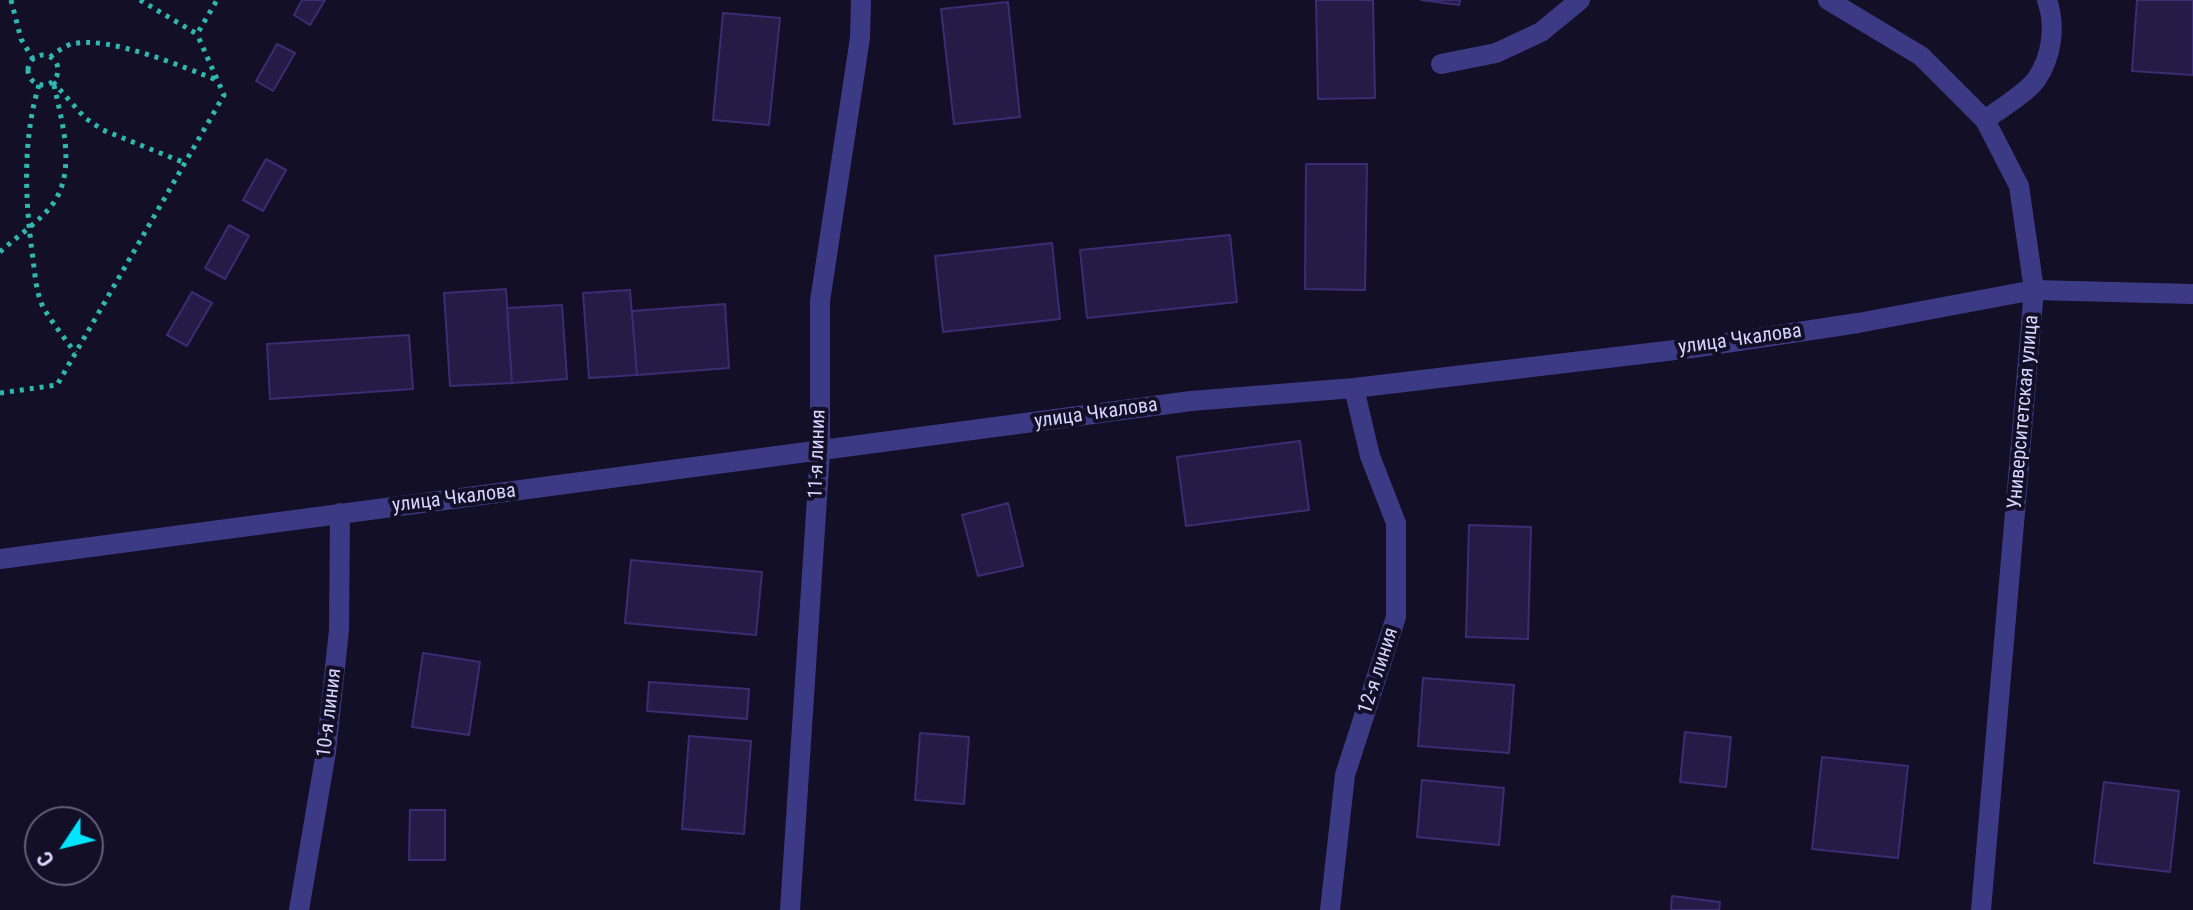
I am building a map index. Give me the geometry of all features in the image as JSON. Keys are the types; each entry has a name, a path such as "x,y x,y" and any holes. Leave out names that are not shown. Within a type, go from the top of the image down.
{"street":[{"name":"11-я линия","path":"790,910 820,452 820,301 860,38 861,0"},
{"path":"1441,64 1496,53 1529,38 1580,0"},
{"name":"Университетская улица","path":"1828,0 1921,56 1985,120 2019,186 2034,290 1981,910"},
{"path":"1985,120 2035,81 2051,47 2052,14 2047,0"},
{"name":"улица Чкалова","path":"0,559 1191,401 1354,388 1692,348 1858,323 2034,290 2193,294"},
{"name":"12-я линия","path":"1330,910 1345,775 1396,617 1396,523 1370,456 1354,388"},
{"name":"10-я линия","path":"299,910 326,752 339,630 340,513"}],"path":[{"path":"11,0 21,39 33,59"},
{"path":"0,393 57,385 224,95 197,34 140,0"},
{"path":"197,34 217,0"},
{"path":"50,57 67,45 83,42 103,44 169,61 218,81"},
{"path":"37,56 50,57 58,70 48,85 39,85 31,80 27,71 37,56"},
{"path":"53,81 85,118 103,130 185,163"},
{"path":"0,252 53,204 63,180 66,156 64,131 53,81"},
{"path":"39,85 27,151 28,225 37,291 43,307 75,353"}],"building":[{"path":"302,0 325,0 310,25 294,15"},
{"path":"1316,0 1373,0 1375,98 1318,99"},
{"path":"1421,0 1460,0 1459,5"},
{"path":"2137,0 2193,0 2193,75 2132,71"},
{"path":"1008,2 1020,117 954,124 941,9"},
{"path":"723,13 780,18 769,125 713,120"},
{"path":"277,44 295,53 273,91 256,81"},
{"path":"266,159 286,170 263,211 243,200"},
{"path":"1306,164 1367,164 1365,290 1305,289"},
{"path":"229,225 249,236 225,279 205,268"},
{"path":"1230,235 1237,302 1087,318 1080,250"},
{"path":"1052,243 1060,319 943,332 935,256"},
{"path":"506,289 512,383 450,386 444,293"},
{"path":"630,290 637,375 589,378 583,293"},
{"path":"192,292 212,303 187,346 167,335"},
{"path":"725,304 729,368 637,375 632,311"},
{"path":"562,305 567,379 512,383 507,308"},
{"path":"409,335 413,389 270,399 267,344"},
{"path":"1300,441 1309,510 1186,526 1177,457"},
{"path":"1008,503 1023,566 978,576 962,515"},
{"path":"1469,525 1531,527 1528,639 1466,637"},
{"path":"631,560 762,572 756,635 625,623"},
{"path":"423,653 480,662 469,735 412,727"},
{"path":"1423,678 1514,685 1509,753 1418,746"},
{"path":"649,682 749,689 747,719 647,711"},
{"path":"1685,732 1731,737 1726,787 1680,782"},
{"path":"920,733 969,737 964,804 915,800"},
{"path":"689,736 751,741 744,834 682,829"},
{"path":"1822,757 1908,766 1898,858 1812,849"},
{"path":"1422,780 1504,788 1499,845 1417,837"},
{"path":"2104,782 2179,791 2170,872 2094,863"},
{"path":"410,810 445,810 445,860 409,860"},
{"path":"1672,896 1720,902 1719,910 1671,910"}]}
